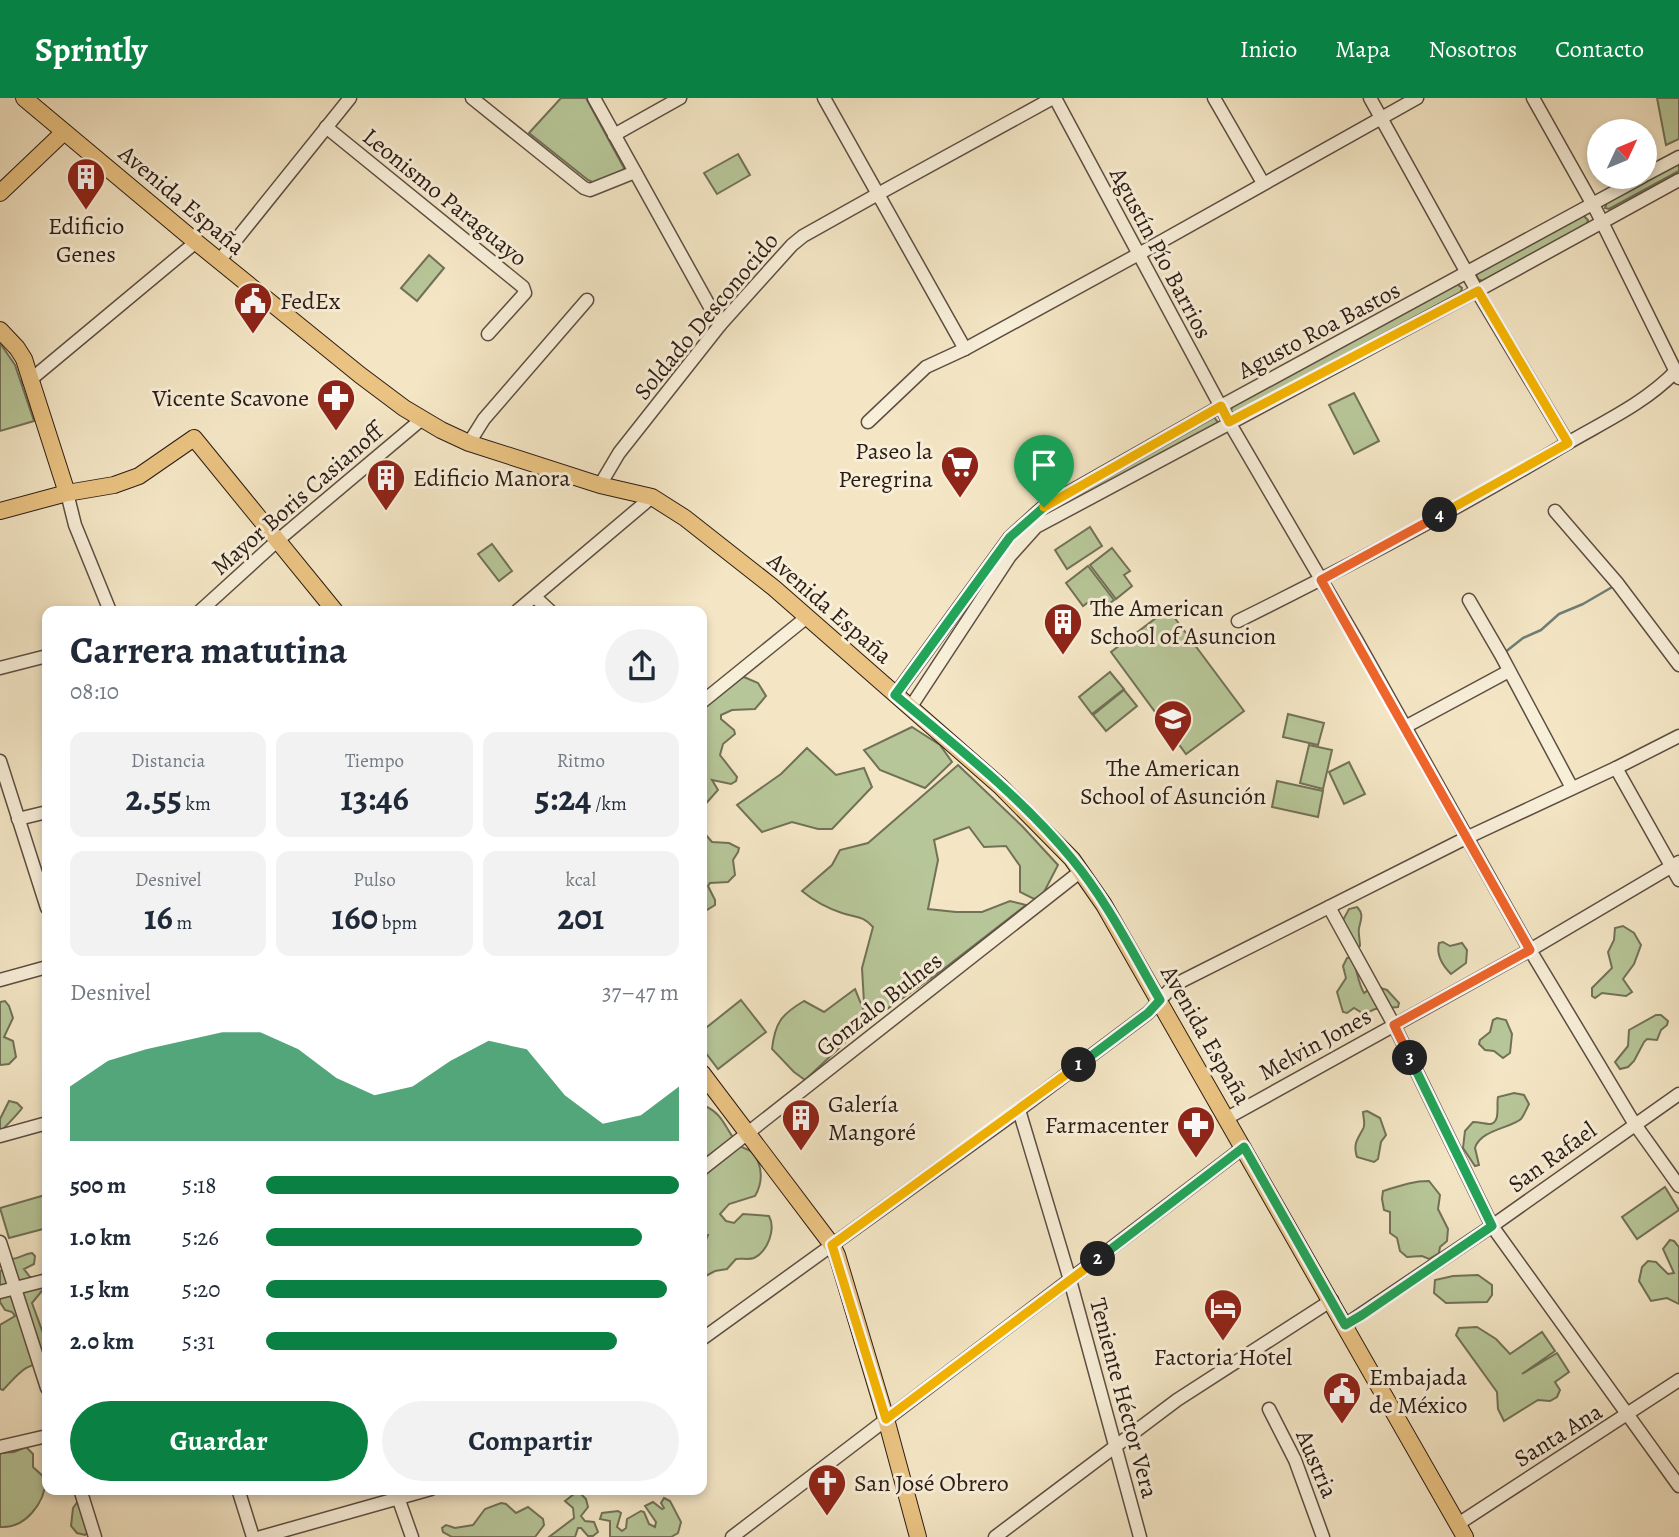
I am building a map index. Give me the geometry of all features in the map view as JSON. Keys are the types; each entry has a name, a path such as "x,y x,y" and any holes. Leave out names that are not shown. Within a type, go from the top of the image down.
{"main road":[{"name":"Avenida España","path":"24,98 360,375 422,419 469,443 600,485 652,497 708,534 1020,804 1081,871 1104,905 1462,1531"},
{"path":"0,193 64,132"},
{"path":"0,330 17,348 23,359 67,494"},
{"path":"0,511 114,485 139,476 194,438 331,606"},
{"path":"707,1080 832,1245 886,1419 918,1537"}],"street":[{"path":"219,261 349,98"},
{"path":"472,98 584,188 590,190 635,172"},
{"path":"594,98 720,325"},
{"path":"614,135 680,98"},
{"path":"824,98 965,349"},
{"name":"Soldado Desconocido","path":"600,485 619,453 720,325 803,236 1054,98"},
{"name":"Agustín Pío Barrios","path":"1054,98 1229,422 1530,950 1634,1124 1679,1186"},
{"path":"1214,98 1263,183"},
{"path":"1370,98 1478,291 1568,443"},
{"path":"868,422 926,367 965,349 1137,255 1417,98"},
{"path":"1238,621 1321,580 1568,443 1648,397 1678,375 1593,203 1533,98"},
{"name":"Leonismo Paraguayo","path":"326,127 523,287 525,293 488,334"},
{"name":"Agusto Roa Bastos","path":"1657,169 1679,157"},
{"name":"Agusto Roa Bastos","path":"910,708 1010,556 1027,536 1047,520 1478,291 1679,180"},
{"name":"Agusto Roa Bastos","path":"895,695 1010,537 1028,519 1051,503 1221,406 1619,189"},
{"path":"29,381 196,242"},
{"path":"469,443 484,419 587,300"},
{"name":"Mayor Boris Casianoff","path":"206,606 277,541 422,419"},
{"path":"67,494 75,524 108,606"},
{"path":"523,606 652,497"},
{"path":"1555,511 1618,584 1679,665"},
{"path":"535,597 545,606"},
{"path":"1469,600 1572,788"},
{"path":"707,698 807,617"},
{"path":"0,668 42,657"},
{"path":"1405,727 1509,671"},
{"path":"707,1335 1019,1110 1148,1013 1174,985 1466,838 1679,736"},
{"path":"0,761 42,893"},
{"path":"1616,768 1675,864 1679,880"},
{"path":"18,819 42,813"},
{"name":"Melvin Jones","path":"1227,1118 1530,950 1675,864"},
{"name":"Gonzalo Bulnes","path":"707,1165 1081,871"},
{"path":"1329,907 1394,1025 1492,1226 1679,1486"},
{"path":"0,979 42,968"},
{"name":"San Rafael","path":"1345,1325 1492,1226 1679,1094"},
{"name":"Teniente Héctor Vera","path":"1019,1110 1070,1280 1140,1537"},
{"path":"0,1136 42,1124"},
{"path":"732,1537 1244,1147"},
{"path":"0,1242 42,1372"},
{"path":"0,1292 42,1281"},
{"path":"995,1537 1115,1445 1233,1362 1332,1300"},
{"name":"Santa Ana","path":"1462,1531 1679,1381"},
{"name":"Austria","path":"1269,1409 1304,1482 1322,1537"},
{"path":"0,1447 42,1437"},
{"path":"82,1495 95,1537"},
{"path":"240,1495 253,1537"},
{"path":"261,1537 394,1495"},
{"path":"397,1495 412,1537"}],"green space":[{"path":"561,98 586,98 624,168 621,175 594,183 529,133"},
{"path":"1657,98 1679,98 1679,139 1666,145"},
{"path":"738,154 750,175 717,194 704,173"},
{"path":"1679,163 1679,171 1657,183 1657,175"},
{"path":"1631,189 1646,189 1609,209 1605,208 1607,202"},
{"path":"1583,215 1588,220 1587,224 1482,281 1478,279 1476,274"},
{"path":"429,255 444,268 417,301 401,288"},
{"path":"1457,284 1462,288 1461,292 1237,415 1231,411 1232,407"},
{"path":"0,343 15,365 34,421 0,431"},
{"path":"1354,393 1379,441 1354,454 1329,405"},
{"path":"1214,417 1219,424 1077,500 1043,513 1106,475"},
{"path":"1090,527 1102,546 1067,569 1055,550"},
{"path":"492,544 512,571 499,581 478,554"},
{"path":"1112,548 1130,571 1124,575 1132,586 1116,599 1090,565"},
{"path":"1088,566 1114,600 1098,612 1090,601 1083,606 1066,583"},
{"path":"1168,609 1244,711 1186,754 1111,652"},
{"path":"1110,672 1124,689 1092,714 1079,697"},
{"path":"740,678 758,683 766,696 755,709 732,710 721,715 721,719 735,734 723,744 720,755 737,777 731,784 712,780 718,790 707,802 707,703"},
{"path":"1124,690 1137,706 1106,731 1093,715"},
{"path":"1288,714 1324,723 1318,745 1283,737"},
{"path":"912,727 940,745 952,762 925,788 880,770 864,750"},
{"path":"1309,745 1332,750 1323,789 1300,783"},
{"path":"807,748 836,775 864,768 872,787 832,829 818,829 792,822 762,832 737,805 781,774"},
{"path":"1349,762 1365,794 1344,804 1329,772"},
{"path":"958,765 1022,826 1058,865 1042,896 1034,899 1020,892 1020,866 1006,846 984,847 969,827 934,840 938,860 928,909 982,912 1010,901 1026,905 880,1014 864,1003 862,968 873,927 862,919 826,906 802,891 832,865 840,850 868,843"},
{"path":"1277,781 1323,791 1318,817 1272,807"},
{"path":"707,836 712,842 729,843 739,848 733,860 735,875 728,882 710,883 708,886 715,905 707,910"},
{"path":"1357,907 1361,917 1360,946 1357,948 1343,920 1349,909"},
{"path":"1623,926 1634,933 1641,945 1634,964 1623,979 1632,992 1626,996 1602,993 1595,998 1592,996 1592,988 1612,968 1608,952 1614,940 1615,928"},
{"path":"1439,943 1450,946 1462,943 1467,950 1466,963 1451,974 1439,956"},
{"path":"1347,958 1351,958 1353,962 1364,993 1374,986 1387,990 1399,1003 1398,1007 1375,1009 1364,1014 1354,1008 1347,1013 1343,1012 1337,992 1346,978 1343,966"},
{"path":"855,989 868,1021 805,1080 772,1049 778,1025 790,1010 804,1001 824,1012"},
{"path":"741,1000 766,1032 718,1069 707,1055 707,1027"},
{"path":"5,1001 13,1018 4,1037 13,1041 16,1057 9,1064 0,1065 0,1002"},
{"path":"1656,1015 1661,1015 1668,1021 1657,1040 1647,1039 1634,1061 1628,1067 1620,1069 1615,1062 1628,1046 1629,1030"},
{"path":"1493,1020 1506,1020 1512,1034 1510,1053 1503,1058 1494,1051 1485,1050 1479,1044 1490,1032"},
{"path":"1514,1093 1524,1095 1529,1104 1524,1114 1521,1119 1489,1133 1478,1142 1475,1148 1479,1165 1475,1166 1463,1148 1465,1131 1473,1122 1494,1122 1498,1097"},
{"path":"9,1101 22,1108 0,1132 0,1119"},
{"path":"707,1107 721,1119 739,1145 753,1153 760,1169 761,1180 755,1196 729,1204 720,1214 726,1221 734,1223 743,1214 769,1216 772,1227 767,1245 759,1255 752,1259 736,1259 727,1269 707,1275"},
{"path":"1367,1111 1380,1118 1386,1135 1381,1142 1378,1159 1374,1162 1357,1157 1355,1149 1364,1125 1363,1112"},
{"path":"1429,1181 1440,1195 1438,1209 1448,1229 1447,1241 1440,1247 1439,1253 1429,1259 1422,1256 1407,1257 1400,1251 1397,1238 1390,1233 1390,1212 1384,1210 1383,1191"},
{"path":"1665,1187 1679,1210 1637,1239 1622,1217"},
{"path":"42,1196 42,1229 9,1238 0,1208"},
{"path":"1670,1240 1679,1247 1679,1304 1667,1298 1651,1301 1639,1281 1642,1267 1648,1261 1656,1262 1668,1274 1674,1273 1663,1249"},
{"path":"32,1253 35,1256 34,1264 24,1269 30,1277 35,1277 42,1283 42,1291 32,1303 42,1330 42,1366 28,1367 3,1390 0,1389 0,1325 15,1316 5,1310 0,1302 0,1271 11,1267 10,1259"},
{"path":"1478,1275 1492,1285 1492,1295 1487,1302 1446,1303 1434,1293 1435,1280"},
{"path":"1477,1327 1496,1339 1510,1354 1542,1332 1555,1351 1522,1374 1557,1353 1569,1372 1555,1382 1560,1390 1557,1397 1550,1401 1538,1400 1504,1421 1498,1409 1497,1392 1456,1335 1459,1328"},
{"path":"26,1447 33,1454 33,1467 42,1475 43,1495 38,1505 25,1519 18,1524 0,1527 0,1453 14,1452"},
{"path":"573,1495 582,1495 588,1507 581,1516 585,1521 594,1522 598,1532 588,1536 578,1528 575,1537 549,1537 574,1518 573,1508 565,1501"},
{"path":"664,1498 670,1501 681,1522 678,1533 671,1537 610,1537 610,1521 600,1519 602,1513 618,1511 621,1513 617,1527 622,1531 626,1528 627,1519 641,1511 649,1524 655,1527 656,1522 645,1506 653,1502 662,1509"},
{"path":"78,1501 93,1528 85,1535 77,1533 71,1526 73,1508"},
{"path":"501,1503 516,1513 528,1507 543,1519 544,1525 535,1537 452,1537 443,1532 442,1528 446,1525 455,1528 473,1525 485,1509"}],"waterway":[{"path":"1504,653 1523,638 1541,630 1559,614 1614,586"}],"place":[{"name":"Edificio Genes","path":"86,211"},
{"name":"FedEx","path":"253,335"},
{"name":"Vicente Scavone","path":"336,432"},
{"name":"Paseo la Peregrina","path":"960,499"},
{"name":"Edificio Manora","path":"386,512"},
{"name":"The American School of Asuncion","path":"1063,656"},
{"name":"The American School of Asunción","path":"1173,753"},
{"name":"Galería Mangoré","path":"801,1152"},
{"name":"Farmacenter","path":"1196,1159"},
{"name":"Factoria Hotel","path":"1223,1342"},
{"name":"Embajada de México","path":"1342,1425"},
{"name":"San José Obrero","path":"827,1517"}],"route":[{"path":"1478,291 1568,443 1321,580 1530,950 1394,1025 1492,1226 1345,1325 1244,1147 886,1419 832,1245 1019,1110 1148,1013 1160,1000 1104,905 1072,859 1000,786 895,695 1010,537 1044,507 1221,406 1229,422 1478,291"}]}
